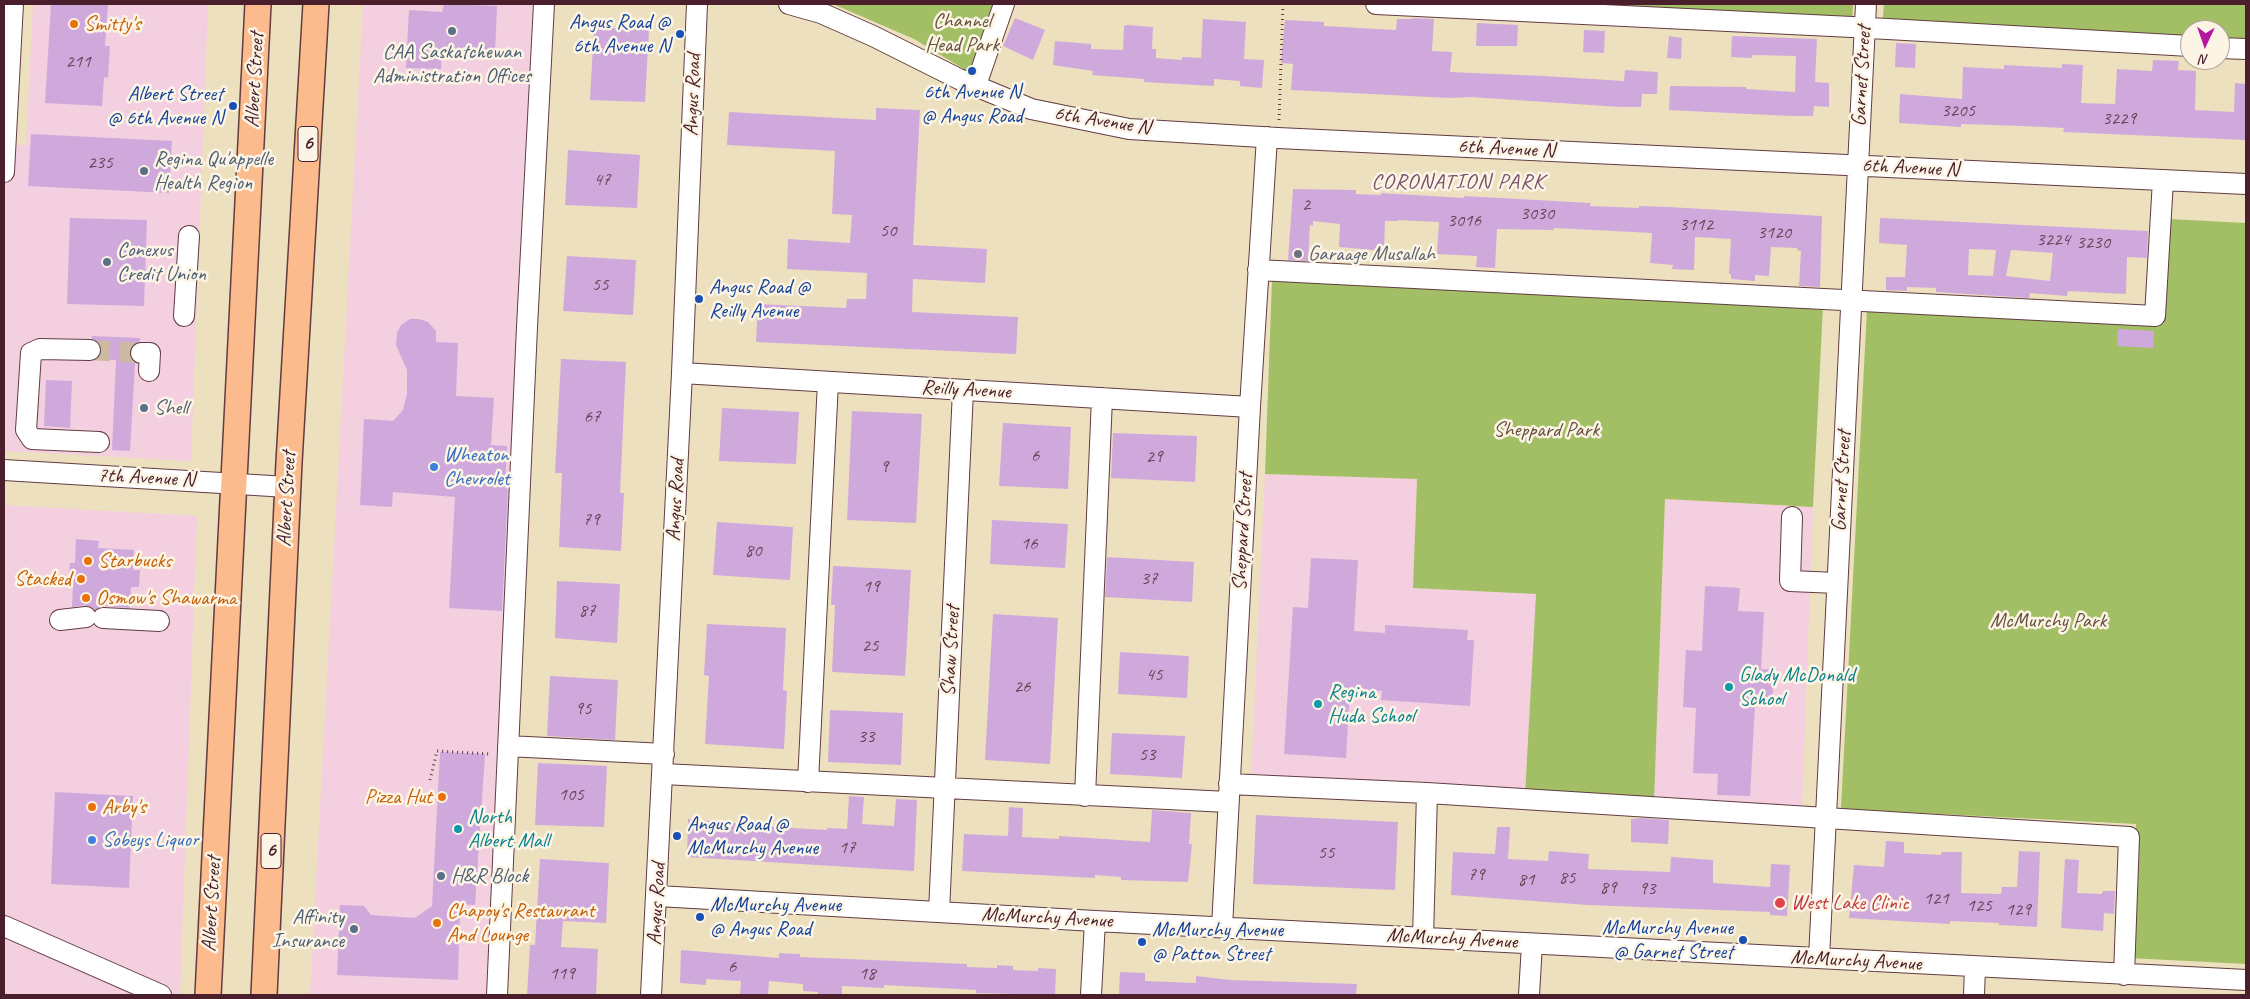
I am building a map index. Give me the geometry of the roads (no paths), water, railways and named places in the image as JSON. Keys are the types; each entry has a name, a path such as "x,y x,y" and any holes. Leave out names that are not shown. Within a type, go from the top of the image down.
{"main road":[{"name":"Albert Street","path":"208,995 258,4"},
{"name":"Albert Street","path":"264,995 288,487 316,4"}],"street":[{"path":"4,172 13,4"},
{"path":"497,995 544,4"},
{"name":"Angus Road","path":"651,995 658,896 697,4"},
{"name":"6th Avenue N","path":"789,4 821,13 976,86 1031,109 1129,129 1272,138 2246,184"},
{"path":"976,86 1004,4"},
{"path":"1376,4 1864,27 2180,45"},
{"name":"Garnet Street","path":"1819,958 1866,4"},
{"path":"2230,48 2246,49"},
{"name":"Sheppard Street","path":"1222,927 1258,270 1272,138"},
{"path":"1258,270 2155,316 2163,180"},
{"path":"184,316 189,236"},
{"path":"90,350 40,349 30,353 26,430 32,439 99,442"},
{"path":"141,353 150,353 149,371"},
{"name":"Reilly Avenue","path":"682,374 1250,407"},
{"path":"808,782 828,382"},
{"name":"Shaw Street","path":"939,912 963,390"},
{"path":"1085,796 1102,398"},
{"path":"4,470 4,476"},
{"name":"7th Avenue N","path":"4,470 288,487"},
{"path":"1792,517 1790,581 1837,583"},
{"path":"60,620 95,618 159,621"},
{"path":"508,750 664,754"},
{"path":"663,774 1085,796 1229,793 1427,793 2129,837 2124,975"},
{"path":"1422,938 1427,793"},
{"name":"McMurchy Avenue","path":"658,896 1095,921 2246,980"},
{"path":"1090,995 1095,921"},
{"path":"4,926 161,995"},
{"path":"1529,995 1532,944"},
{"path":"1974,995 1975,967"}],"tunnel":[{"path":"90,350 141,353"}],"place":[{"name":"Smitty's","path":"74,24"},
{"name":"CAA Saskatchewan Administration Offices","path":"452,31"},
{"name":"Angus Road @ 6th Avenue N","path":"680,34"},
{"name":"6th Avenue N @ Angus Road","path":"972,71"},
{"name":"Albert Street @ 6th Avenue N","path":"233,106"},
{"name":"Regina Qu'appelle Health Region","path":"144,171"},
{"name":"Garaage Musallah","path":"1298,254"},
{"name":"Conexus Credit Union","path":"107,262"},
{"name":"Angus Road @ Reilly Avenue","path":"699,299"},
{"name":"Shell","path":"144,408"},
{"name":"Wheaton Chevrolet","path":"434,467"},
{"name":"Starbucks","path":"88,561"},
{"name":"Stacked","path":"81,579"},
{"name":"Osmow's Shawarma","path":"86,598"},
{"name":"Glady McDonald School","path":"1729,687"},
{"name":"Regina Huda School","path":"1318,704"},
{"name":"Pizza Hut","path":"442,797"},
{"name":"Arby's","path":"92,807"},
{"name":"North Albert Mall","path":"458,829"},
{"name":"Angus Road @ McMurchy Avenue","path":"677,836"},
{"name":"Sobeys Liquor","path":"92,840"},
{"name":"H&R Block","path":"441,876"},
{"name":"West Lake Clinic","path":"1780,903"},
{"name":"McMurchy Avenue @ Angus Road","path":"700,917"},
{"name":"Chapoy's Restaurant And Lounge","path":"437,923"},
{"name":"Affinity Insurance","path":"354,929"},
{"name":"McMurchy Avenue @ Garnet Street","path":"1743,940"},
{"name":"McMurchy Avenue @ Patton Street","path":"1142,942"}],"district":[{"name":"CORONATION PARK","path":"1458,182"}],"park label":[{"name":"Channel Head Park","path":"962,33"},
{"name":"Sheppard Park","path":"1546,430"},
{"name":"McMurchy Park","path":"2048,621"}]}
